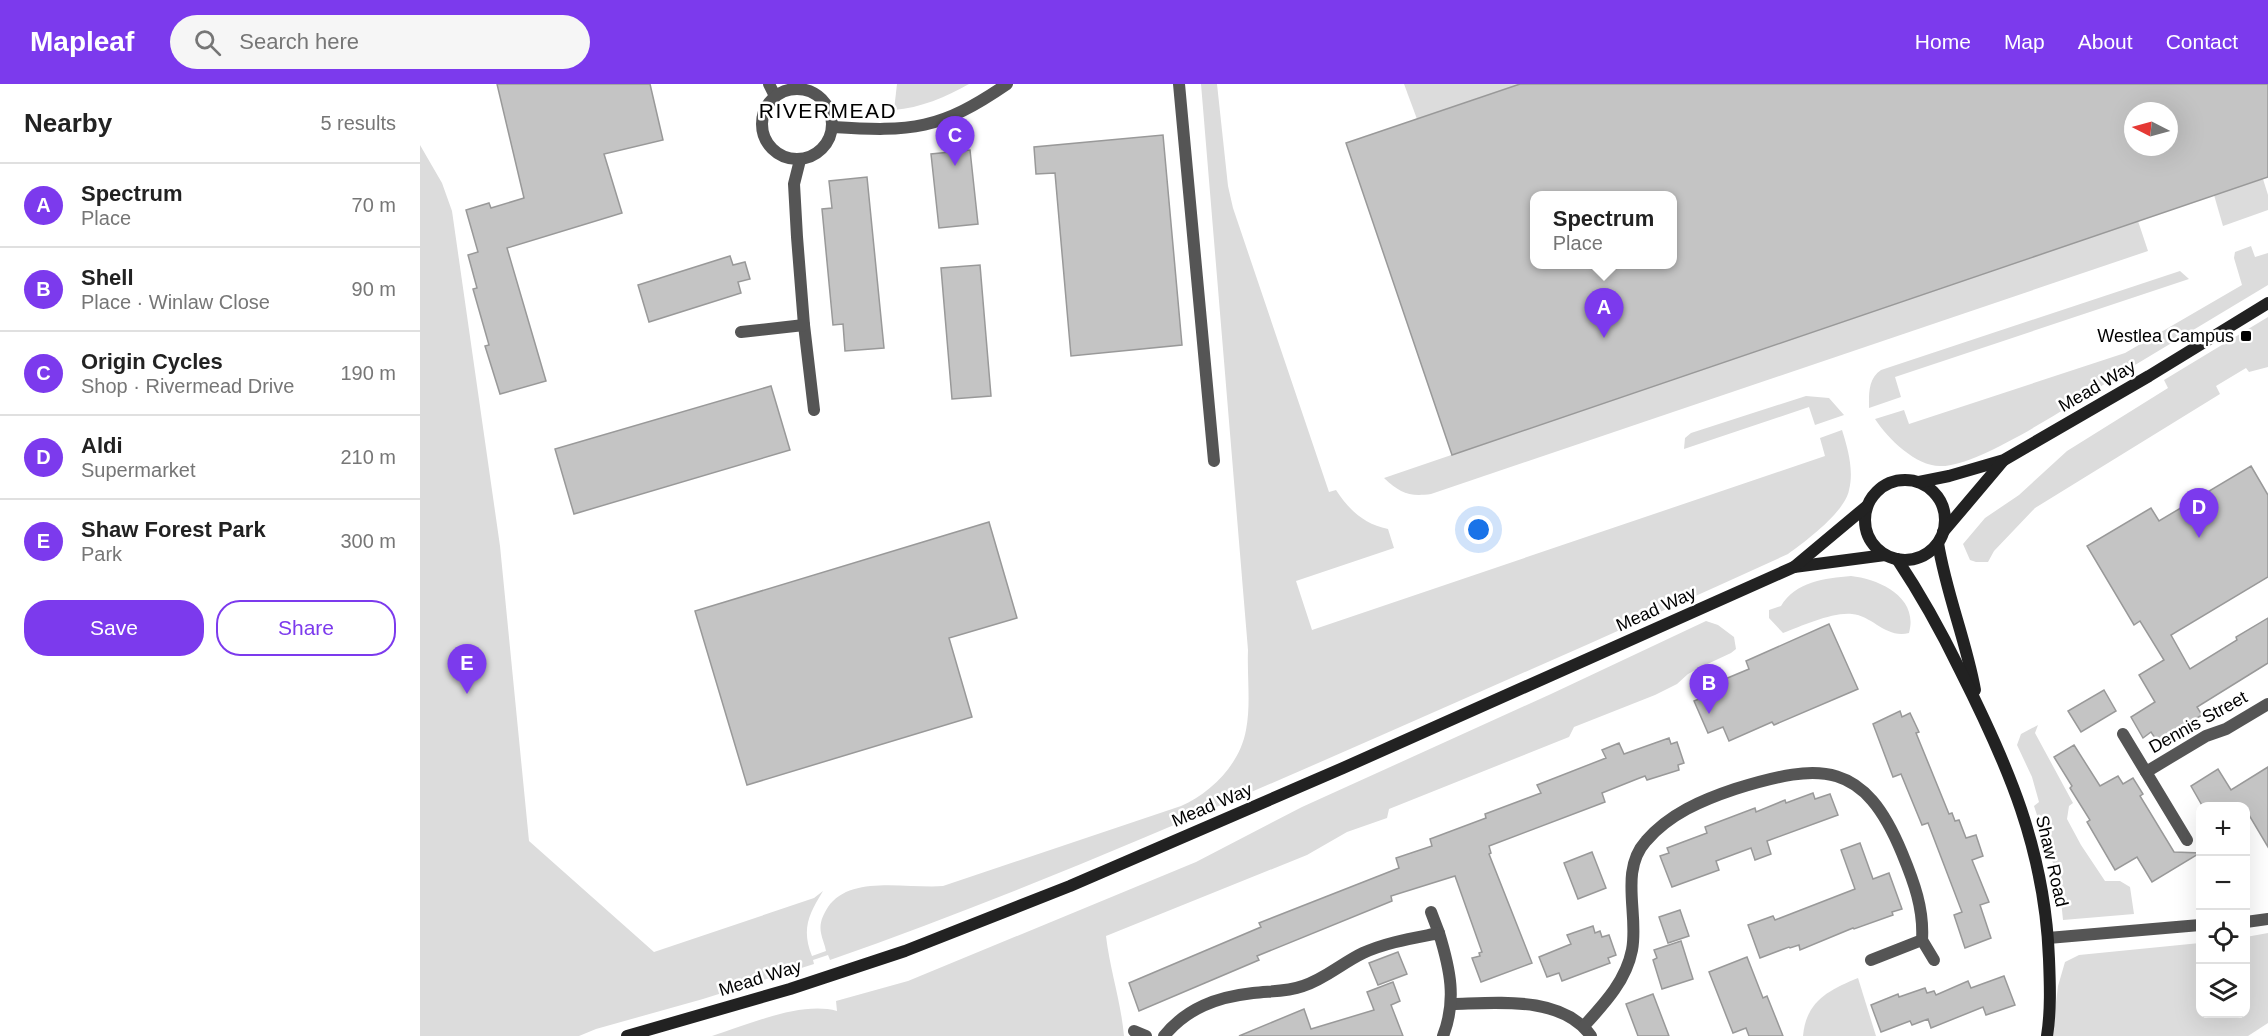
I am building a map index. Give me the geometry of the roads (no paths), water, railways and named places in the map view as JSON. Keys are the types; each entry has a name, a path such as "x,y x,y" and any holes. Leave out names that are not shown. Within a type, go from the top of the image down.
{"main road":[{"name":"Mead Way","path":"1919,482 2004,460 2150,376 2268,303"},
{"name":"Mead Way","path":"1941,538 2004,460"},
{"path":"1909,479 1931,488 1940,498 1946,524 1941,538 1922,556 1910,560 1897,559 1885,555 1869,537 1865,517 1867,506 1880,488 1890,483 1909,479"},
{"name":"Mead Way","path":"627,1036 790,989 905,951 1070,886 1343,768 1794,567 1867,506"},
{"name":"Shaw Road","path":"1941,538 1946,583 1969,660 1977,703"},
{"name":"Mead Way","path":"1794,567 1885,555"},
{"name":"Shaw Road","path":"1897,559 1932,614 1977,703 2006,767 2026,822 2043,891 2048,938 2050,980 2047,1036"}],"street":[{"path":"769,84 776,96"},
{"path":"833,127 887,130 922,126 946,120 965,111 1007,84"},
{"path":"1179,84 1214,461"},
{"path":"793,88 806,89 818,94 831,110 833,127 825,147 815,155 800,160 788,159 778,154 765,139 762,126 763,114 776,96 793,88"},
{"path":"800,160 794,184 804,325 814,410"},
{"path":"741,332 804,325"},
{"name":"Dennis Street","path":"2146,772 2206,736 2226,729 2268,704"},
{"name":"Dennis Street","path":"2123,734 2187,840"},
{"path":"1452,1004 1515,1004 1545,1008 1566,1014 1587,1031 1615,989 1629,962 1634,940 1631,879 1635,858 1644,842 1665,823 1690,807 1719,794 1785,775 1815,772 1833,776 1853,785 1874,801 1891,826 1919,901 1923,926 1922,940 1934,960"},
{"path":"1431,912 1450,973 1452,1004 1443,1036"},
{"path":"2250,921 2268,919"},
{"path":"2048,938 2196,925"},
{"path":"1164,1036 1179,1020 1214,1000 1300,987 1323,978 1365,953 1408,939 1439,933"},
{"path":"1871,960 1922,940"}],"place":[{"name":"Origin Cycles","path":"955,166"},
{"name":"Westlea Campus","path":"2246,336"},
{"name":"Spectrum","path":"1604,338"},
{"name":"Aldi","path":"2199,538"},
{"name":"Shaw Forest Park","path":"467,694"},
{"name":"Shell","path":"1709,714"}],"district":[{"name":"RIVERMEAD","path":"828,111"}]}
